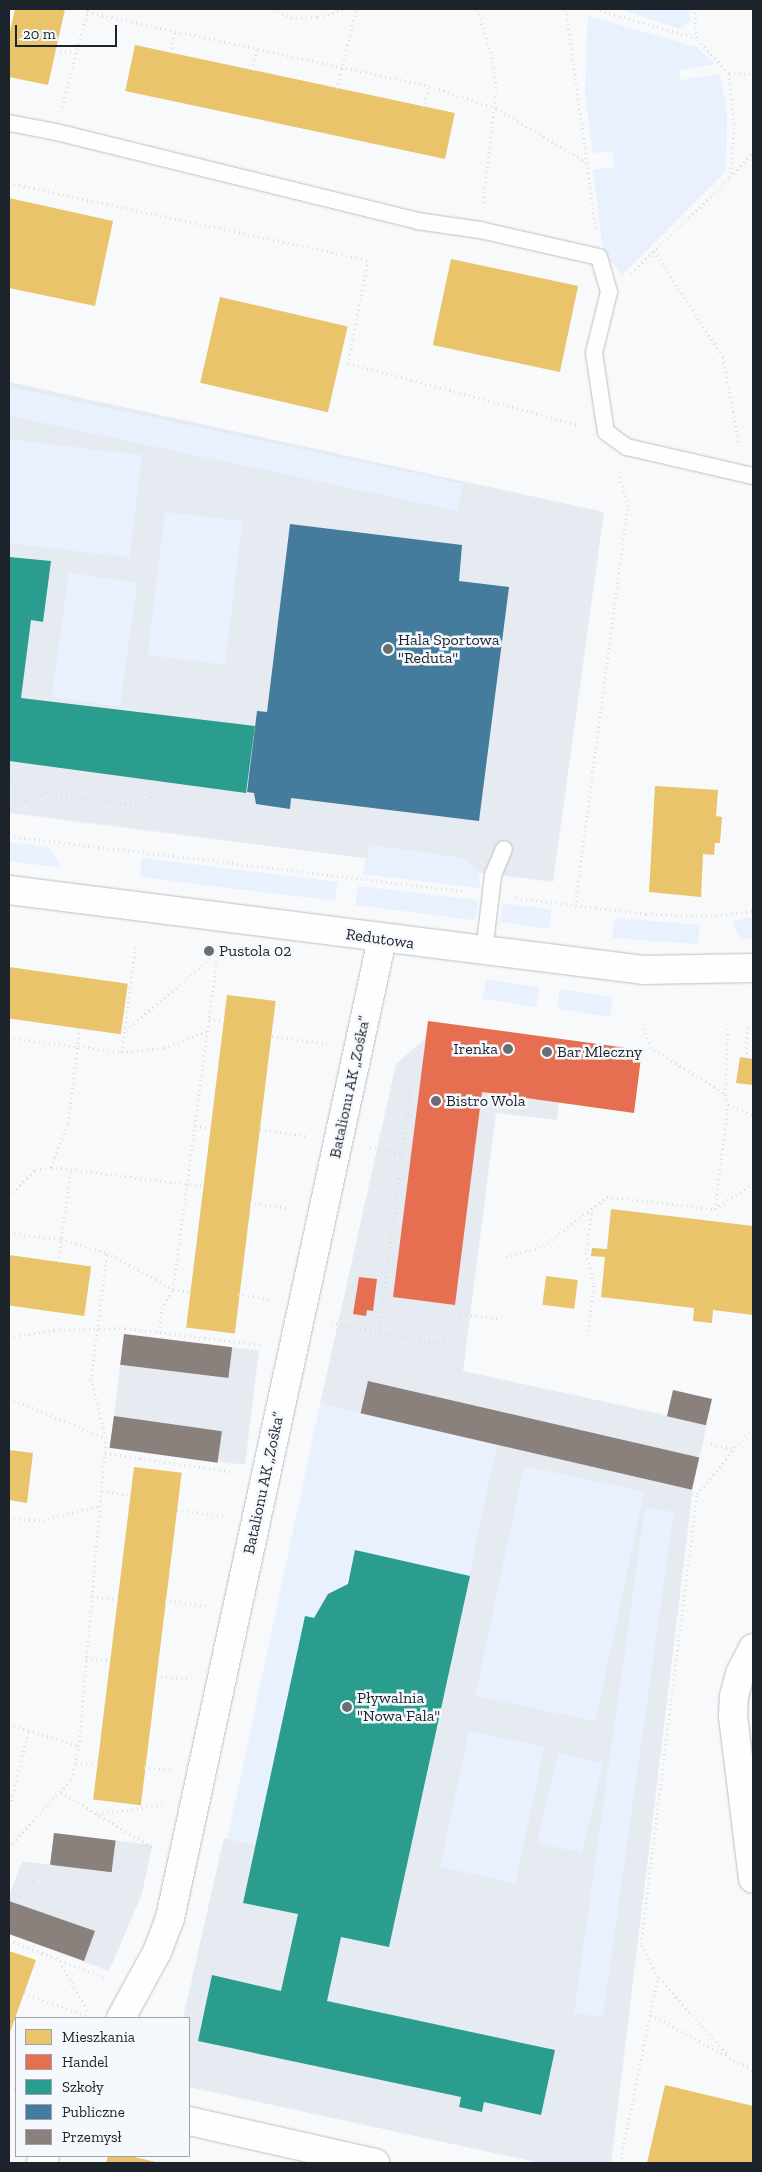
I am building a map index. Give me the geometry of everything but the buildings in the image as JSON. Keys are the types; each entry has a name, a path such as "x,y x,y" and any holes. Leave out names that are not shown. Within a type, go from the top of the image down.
{"street":[{"name":"Redutowa","path":"9,890 484,952 643,970 753,968"},
{"name":"Batalionu AK „Zośka”","path":"122,2017 157,1952 170,1918 382,939"},
{"path":"753,1648 740,1674 734,1696 733,1716 753,1879"},
{"path":"190,2121 375,2163"}],"lane":[{"path":"9,123 56,132 417,221 480,230 600,257 609,292 594,353 606,432 627,447 748,475"},
{"path":"484,952 493,875 504,849"}],"path":[{"path":"273,9 291,18 318,17 344,9"},
{"path":"337,90 344,68 356,9"},
{"path":"477,9 492,57 496,108 480,230"},
{"path":"566,9 600,257"},
{"path":"595,9 696,38 728,73 734,129 730,178"},
{"path":"695,9 696,38"},
{"path":"56,132 87,10 429,86 496,108 586,162"},
{"path":"170,52 175,31"},
{"path":"252,70 257,49"},
{"path":"55,50 76,53"},
{"path":"728,73 753,74"},
{"path":"423,108 429,86"},
{"path":"609,292 730,178 753,152"},
{"path":"9,183 368,260 348,363 606,432 628,506 575,906"},
{"path":"654,251 723,357 748,475"},
{"path":"9,769 10,762"},
{"path":"9,777 28,801"},
{"path":"9,799 28,801 46,793 149,807 153,780"},
{"path":"9,836 646,914 716,916 753,911"},
{"path":"122,1052 136,942"},
{"path":"126,1030 218,953 173,1289 162,1309 159,1332"},
{"path":"209,1019 224,1021"},
{"path":"746,1058 748,1024"},
{"path":"715,1209 728,1105 725,1094 728,1025"},
{"path":"50,1167 68,1122 80,1027"},
{"path":"644,1028 650,1047 725,1094"},
{"path":"9,1038 122,1052 164,1048 207,1031"},
{"path":"272,1036 330,1044"},
{"path":"379,1332 411,1084"},
{"path":"728,1105 753,1114"},
{"path":"195,1126 210,1128"},
{"path":"260,1128 310,1136"},
{"path":"370,1147 402,1154"},
{"path":"9,1196 35,1170 50,1167 203,1186"},
{"path":"58,1262 71,1170"},
{"path":"506,1257 544,1246 606,1197 715,1209 753,1184"},
{"path":"250,1203 294,1209"},
{"path":"588,1331 594,1282 586,1254 592,1209"},
{"path":"9,1232 61,1239 107,1253 173,1289 190,1292"},
{"path":"9,1847 71,1779 79,1746 106,1438 90,1380 107,1253"},
{"path":"238,1294 274,1300"},
{"path":"331,1322 434,1343 449,1341 458,1327 461,1314 499,1319"},
{"path":"9,1337 54,1330 125,1328 264,1345"},
{"path":"9,1398 106,1438"},
{"path":"730,2058 658,1977 641,1943 697,1494 753,1427"},
{"path":"711,1444 735,1449"},
{"path":"105,1453 237,1472"},
{"path":"102,1491 130,1495"},
{"path":"9,1519 44,1520 100,1506"},
{"path":"177,1510 228,1516"},
{"path":"92,1596 117,1600"},
{"path":"166,1600 208,1606"},
{"path":"86,1658 109,1660"},
{"path":"156,1676 192,1680"},
{"path":"9,1724 79,1746"},
{"path":"9,1810 29,1730"},
{"path":"76,1762 95,1765"},
{"path":"144,1767 173,1770"},
{"path":"61,1792 156,1849"},
{"path":"97,1814 166,1804"},
{"path":"9,1898 16,1900 36,1878"},
{"path":"9,1940 110,1980"},
{"path":"24,1993 90,2017 59,1960"},
{"path":"620,2163 658,1977"},
{"path":"651,2014 753,2071"},
{"path":"739,2063 753,2065"}],"shaded area":[{"path":"621,9 689,9 690,22 679,29"},
{"path":"588,16 696,47 715,64 679,71 680,80 720,74 727,111 726,171 622,275 603,250 593,170 615,167 612,152 593,153 585,93"},
{"path":"9,382 604,512 553,882 9,813"},
{"path":"9,387 463,483 457,511 9,416"},
{"path":"9,439 142,455 129,558 9,543"},
{"path":"165,512 242,522 225,664 147,655"},
{"path":"69,573 137,583 120,706 52,697"},
{"path":"9,842 48,847 62,868 9,861"},
{"path":"370,845 464,858 478,871 480,888 362,874"},
{"path":"142,858 338,882 335,901 140,877"},
{"path":"358,886 478,900 477,914 473,920 355,905"},
{"path":"503,903 552,910 549,929 500,922"},
{"path":"753,917 753,939 740,939 732,921"},
{"path":"615,918 699,925 699,939 697,944 612,938"},
{"path":"486,979 539,987 536,1007 483,999"},
{"path":"560,989 613,997 610,1017 557,1009"},
{"path":"428,1021 642,1050 559,1102 557,1120 496,1113 463,1371 707,1424 693,1487 611,2163 540,2163 190,2087 190,2017 183,2017 224,1838 404,1876 497,1443 320,1404 396,1064 425,1039"},
{"path":"124,1334 259,1351 245,1465 110,1448"},
{"name":"Pływalnia \"Nowa Fala\"","path":"320,1404 497,1442 405,1876 228,1838"},
{"path":"524,1466 644,1492 595,1721 475,1696"},
{"path":"645,1508 674,1512 603,2017 574,2013"},
{"path":"469,1731 544,1747 515,1883 440,1867"},
{"path":"558,1753 603,1763 582,1853 537,1843"},
{"path":"54,1833 152,1845 142,1894 109,1971 9,1934 9,1896 22,1861 50,1865"}],"place":[{"name":"Hala Sportowa \"Reduta\"","path":"388,649"},
{"name":"Pustola 02","path":"209,951"},
{"name":"Irenka","path":"508,1049"},
{"name":"Bar Mleczny","path":"547,1052"},
{"name":"Bistro Wola","path":"436,1101"},
{"name":"Pływalnia \"Nowa Fala\"","path":"347,1707"}]}
